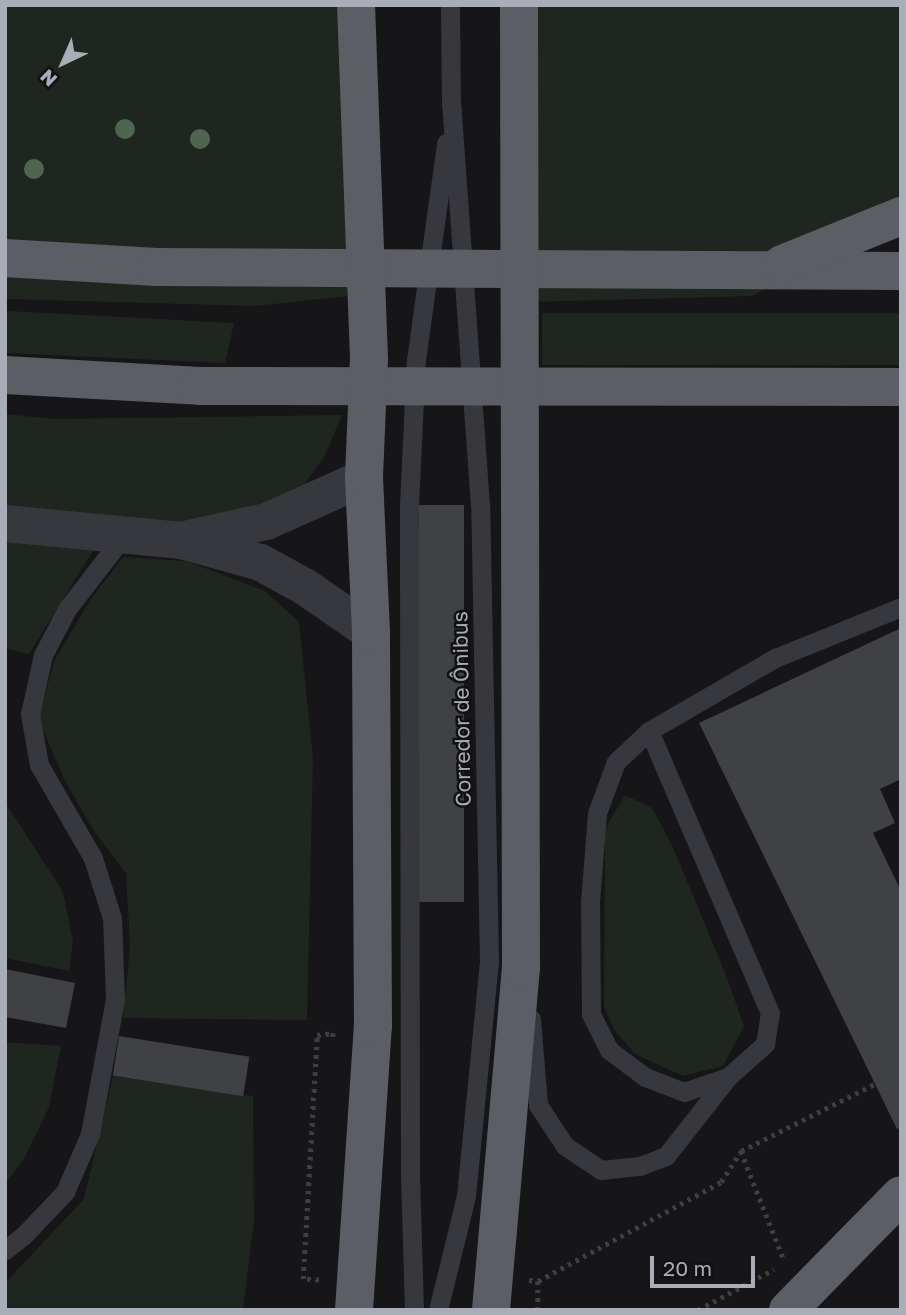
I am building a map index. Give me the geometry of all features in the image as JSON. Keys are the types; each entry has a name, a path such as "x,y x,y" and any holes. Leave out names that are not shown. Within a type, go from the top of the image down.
{"highway":[{"path":"354,1310 373,1026 371,632 364,477 369,359 356,5"},
{"path":"491,1310 522,968 519,5"},
{"path":"764,271 901,216"},
{"path":"5,258 207,267 901,271"},
{"path":"5,374 200,386 901,387"},
{"path":"788,1310 897,1201"}],"street":[{"path":"181,540 267,521 364,477"},
{"path":"5,523 181,540 260,562 304,586 371,632"}],"lane":[{"name":"Corredor de Ônibus","path":"438,1310 466,1196 489,962 480,505 451,104 450,5"},
{"name":"Corredor de Ônibus","path":"414,1310 410,1178 409,506 416,360 451,104"},
{"path":"5,1250 23,1236 56,1201 70,1180 90,1134 114,999 112,918 93,858 39,765 30,713 43,655 67,609 125,534"},
{"path":"728,1077 684,1092 645,1077 609,1050 591,1014 590,902 597,813 616,762 649,731 775,658 901,607"},
{"path":"522,918 538,1105 565,1146 601,1170 639,1166 666,1156 728,1077 765,1044 770,1013 649,731"}],"path":[{"path":"303,1279 317,1035 333,1033"},
{"path":"538,1281 721,1182 741,1152 875,1084"},
{"path":"698,1310 785,1263 741,1152"}],"shaded area":[{"path":"5,5 352,5 358,295 255,306 5,299"},
{"path":"519,5 901,5 901,216 752,296 529,302"},
{"path":"5,310 234,323 225,363 5,353"},
{"path":"542,313 901,313 901,365 542,365"},
{"path":"5,414 54,419 342,415 325,455 301,490 262,516 183,528 5,505"},
{"path":"5,540 94,549 29,654 5,648"},
{"path":"123,557 187,561 265,591 299,622 313,758 307,1020 123,1018 130,947 126,873 93,830 65,781 38,718 55,659 91,599"},
{"path":"625,795 652,808 672,845 726,975 744,1026 723,1066 683,1076 635,1054 614,1030 604,1006 605,829"},
{"path":"5,802 63,892 73,941 69,971 5,958"},
{"path":"5,1042 61,1046 49,1107 25,1157 5,1184"},
{"path":"113,1076 253,1096 254,1221 243,1310 5,1310 5,1283 84,1199"}],"building":[{"path":"419,505 464,505 464,902 419,902"},
{"path":"901,628 901,779 880,789 895,823 873,833 901,891 901,1127 897,1129 699,723"},
{"path":"5,969 75,983 66,1028 5,1017"},
{"path":"119,1036 249,1057 243,1096 113,1076"}]}
